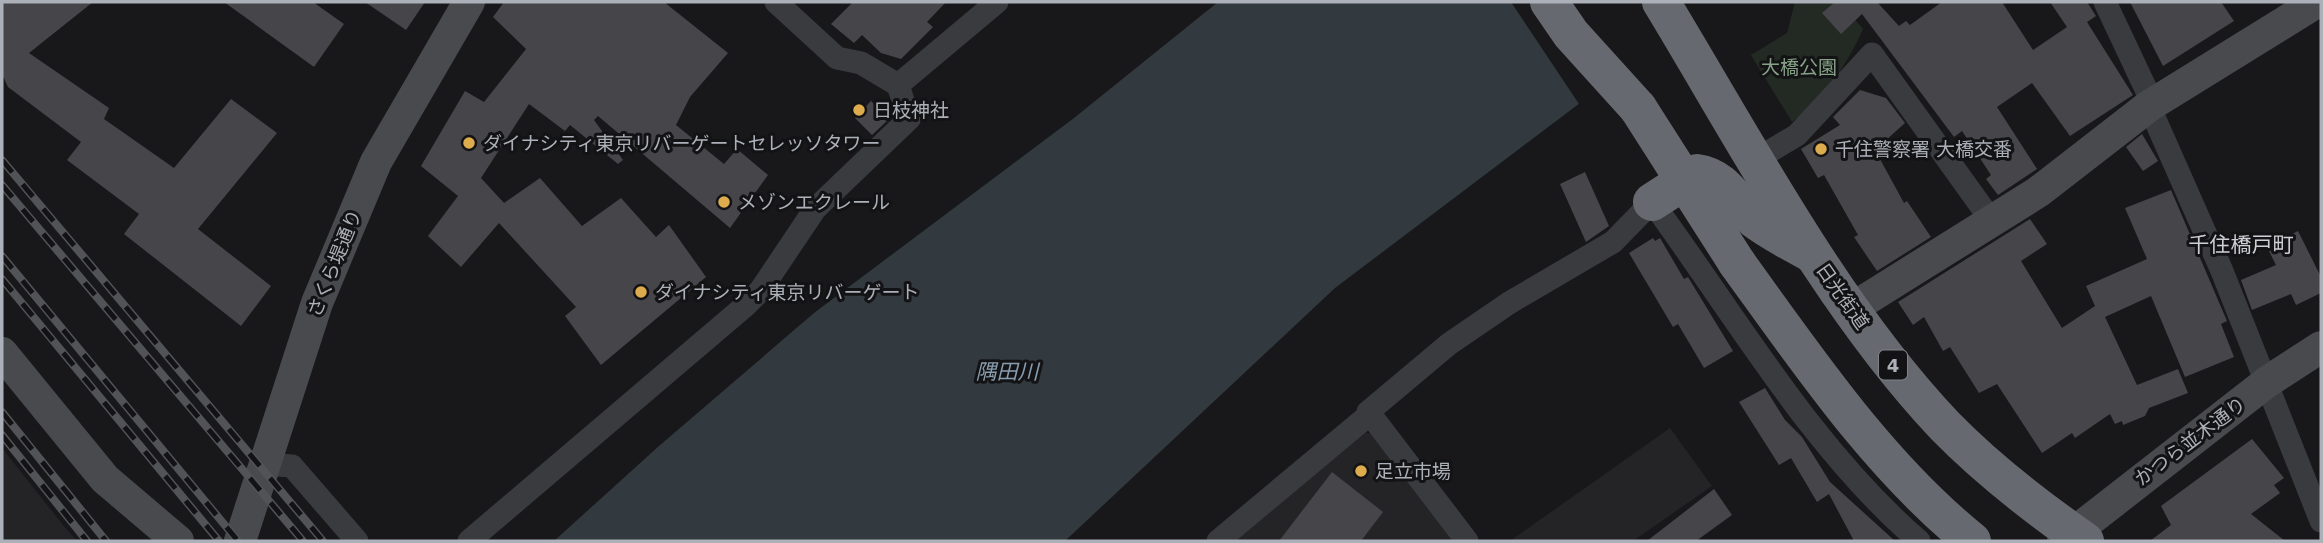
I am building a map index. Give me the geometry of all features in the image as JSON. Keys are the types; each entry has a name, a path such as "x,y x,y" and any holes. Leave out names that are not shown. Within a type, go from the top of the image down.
{"highway":[{"path":"1549,2 1571,34 1638,108"},
{"path":"1577,2 1638,108 1737,263 1801,352 1917,492 1972,541"},
{"name":"日光街道","path":"1661,2 1815,256 1892,365 1946,426 2074,539"},
{"path":"1652,202 1697,173 1710,174 1724,185 1755,219 1815,256"}],"street":[{"name":"さくら堤通り","path":"240,541 317,303 376,162 469,2"},
{"path":"469,541 760,291 815,209 909,118 898,85 861,63 837,58 775,2"},
{"path":"898,85 997,2"},
{"path":"2105,2 2267,382 2321,521"},
{"path":"1851,309 2038,192 2151,105 2317,2"},
{"path":"1757,159 1797,135 1872,54 1992,220"},
{"path":"1467,541 1368,412 1449,344 1509,303 1613,242 1652,202 1818,434 1860,484 1919,541"},
{"name":"かつら並木通り","path":"2074,539 2267,382 2321,347"},
{"path":"2,354 105,479 178,541"},
{"path":"1218,541 1370,414"},
{"path":"263,464 292,466 357,541"}],"shaded area":[{"path":"1670,428 1712,486 1633,541 1510,541"},
{"name":"足立市場","path":"1365,433 1373,433 1456,541 1235,541"},
{"path":"2,448 63,525 77,541 2,541"}],"green space":[{"name":"大橋公園","path":"1795,2 1840,2 1863,29 1834,80 1814,103 1792,122 1751,55 1787,33"}],"water":[{"name":"隅田川","path":"1218,2 1697,2 1580,103 1335,288 1065,541 554,541 659,446 814,313 1074,118"}],"pier":[{"path":"1511,2 1701,2 1581,107"}],"building":[{"path":"2,2 93,2 29,53 109,108 104,119 174,168 231,99 277,133 198,229 271,286 241,326 124,234 139,214 67,160 81,142 8,87 2,74"},
{"path":"224,2 313,2 344,24 314,67"},
{"path":"365,2 425,2 406,30"},
{"path":"504,2 664,2 728,53 690,97 676,125 724,164 737,149 768,175 730,228 598,116 594,120 623,160 618,164 570,125 565,131 529,104 481,178 504,203 540,178 582,226 621,198 656,237 669,225 706,277 601,365 565,316 576,307 499,223 461,267 428,236 458,196 421,166 465,91 484,102 526,49 493,17"},
{"path":"853,2 946,2 927,22 933,27 901,59 881,53 862,35 854,43 831,24"},
{"path":"1835,2 1877,2 1899,26 1906,21 1910,25 1942,2 2002,2 2033,50 2067,27 2050,2 2087,2 2096,16 2087,22 2133,95 2070,136 2032,83 1997,107 2037,169 1998,195 1986,179 1991,175 1962,131 1954,137 1862,14 1841,34 1822,13"},
{"path":"2130,2 2221,2 2234,21 2163,66"},
{"path":"1860,90 1886,98 1905,123 1875,150 1904,203 1907,201 1931,237 1877,271 1854,237 1858,235 1824,175 1818,178 1801,149 1840,125 1833,117"},
{"path":"871,101 889,119 872,135 855,118"},
{"path":"2142,134 2158,161 2143,171 2126,147"},
{"path":"1585,172 1609,226 1586,242 1560,184"},
{"path":"2171,190 2227,321 2221,324 2234,357 2185,377 2151,296 2105,317 2137,385 2178,369 2188,393 2149,408 2145,416 2123,425 2122,421 2115,424 2110,414 2075,438 2072,433 2042,453 1997,384 1979,393 1950,347 1943,351 1924,317 1913,325 1898,302 2030,219 2047,244 2021,261 2062,328 2095,306 2086,286 2147,259 2125,208"},
{"path":"2298,231 2321,277 2321,293 2296,305 2291,294 2252,310 2241,280 2276,265 2267,247"},
{"path":"1653,238 1655,241 1660,238 1684,279 1688,277 1733,351 1704,368 1678,324 1673,327 1629,253"},
{"path":"1765,388 1785,420 1802,437 1830,482 1895,541 1854,541 1829,494 1817,502 1791,458 1779,465 1739,402"},
{"path":"2252,439 2284,478 2274,485 2280,493 2251,514 2285,541 2150,541 2171,525 2161,506"},
{"path":"1332,472 1383,512 1361,541 1279,541"},
{"path":"1714,489 1732,515 1696,541 1647,541"}],"railway":[{"path":"2,160 323,541"},
{"path":"2,185 303,541"},
{"path":"2,256 238,541"},
{"path":"2,279 219,541"},
{"path":"2,412 106,541"},
{"path":"2,435 87,541"}],"place":[{"name":"日枝神社","path":"859,110"},
{"name":"ダイナシティ東京リバーゲートセレッソタワー","path":"469,143"},
{"name":"千住警察署 大橋交番","path":"1821,149"},
{"name":"メゾンエクレール","path":"724,202"},
{"name":"ダイナシティ東京リバーゲート","path":"641,292"},
{"name":"足立市場","path":"1361,471"}],"district":[{"name":"千住橋戸町","path":"2241,245"}]}
